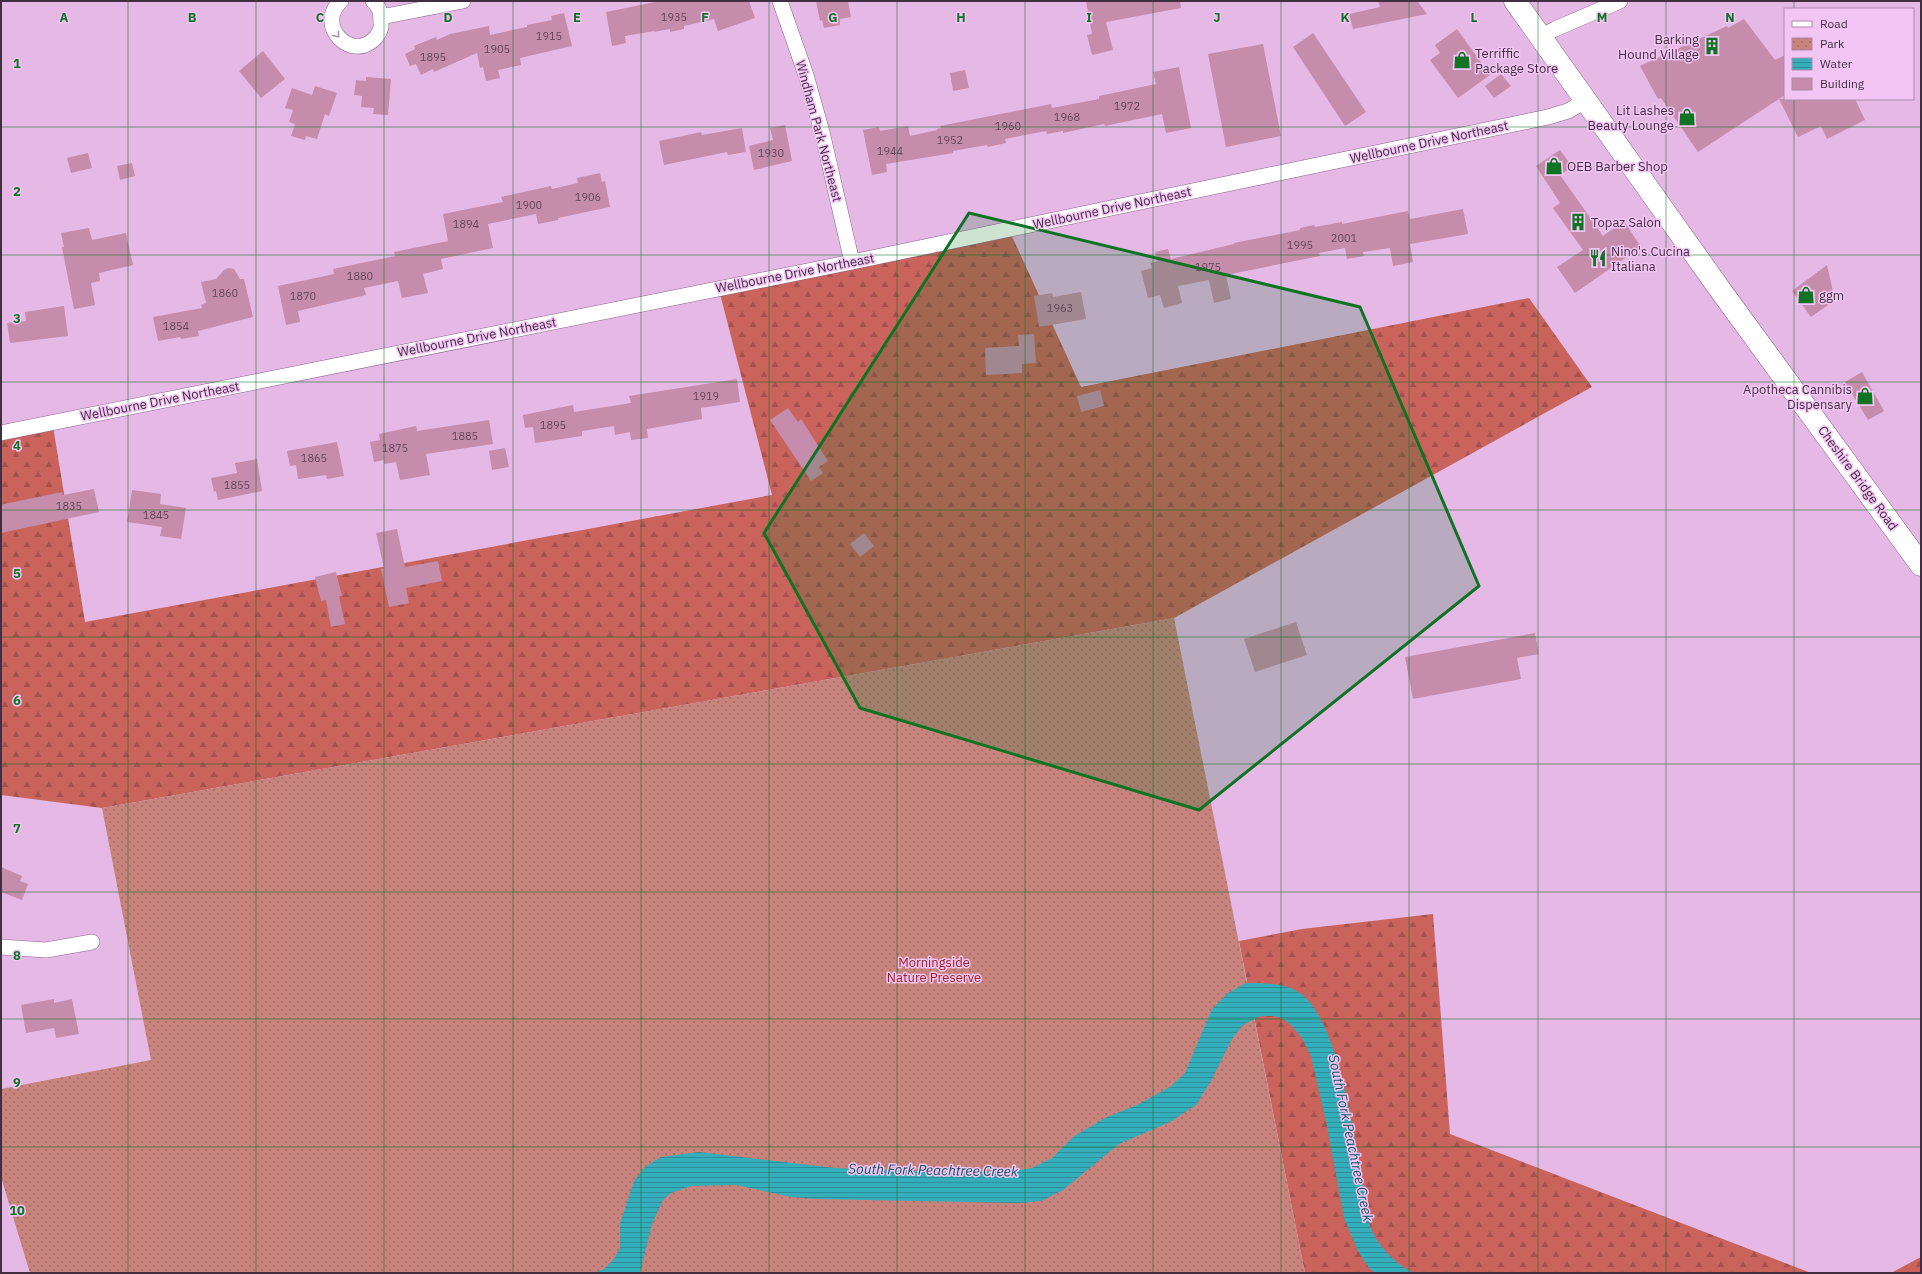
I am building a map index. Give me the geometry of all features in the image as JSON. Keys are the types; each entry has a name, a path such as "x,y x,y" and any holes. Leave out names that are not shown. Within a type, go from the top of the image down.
{"main road":[{"name":"Cheshire Bridge Road","path":"1515,1 1721,292 1921,565"}],"street":[{"path":"341,1 336,5 331,17 332,29 339,40 357,47 366,45 374,40 382,27 381,12 373,1"},
{"path":"381,17 463,1"},
{"name":"Windham Park Northeast","path":"780,1 806,75 822,132 852,262"},
{"path":"1540,37 1620,1"},
{"name":"Wellbourne Drive Northeast","path":"1,433 852,262 1548,117 1568,111 1585,101"},
{"path":"1,947 46,950 92,942"}],"highlighted area":[{"path":"969,213 1360,307 1479,586 1199,810 860,708 764,533"}],"green space":[{"path":"1010,232 1081,387 1529,298 1592,387 1174,618 102,808 1,795 1,430 52,420 85,622 772,495 719,290"},
{"name":"Morningside Nature Preserve","path":"1174,618 1305,1273 30,1273 1,1177 1,1089 151,1060 102,808"},
{"path":"1433,914 1450,1134 1811,1273 1305,1273 1239,941 1302,929"},
{"path":"1921,1257 1921,1273 1891,1273"}],"water":[{"name":"South Fork Peachtree Creek","path":"1246,983 1281,985 1288,987 1300,993 1314,1007 1325,1028 1335,1054 1343,1083 1350,1113 1370,1226 1377,1240 1388,1254 1402,1266 1415,1273 1375,1273 1369,1268 1358,1251 1344,1218 1327,1126 1311,1056 1302,1038 1292,1026 1282,1018 1261,1016 1243,1025 1232,1039 1211,1081 1196,1105 1170,1122 1119,1144 1063,1190 1041,1201 1019,1203 817,1199 791,1197 736,1185 691,1186 671,1193 663,1200 652,1224 640,1273 593,1273 604,1269 614,1259 620,1248 620,1223 634,1181 645,1167 661,1157 699,1152 835,1168 949,1172 1013,1171 1032,1168 1052,1158 1073,1137 1105,1118 1139,1104 1170,1087 1185,1073 1212,1009 1228,993"}],"building":[{"path":"660,1 749,1 755,18 718,31 714,19 684,26 684,29 670,32 670,29 625,36 626,43 612,46 606,12"},
{"path":"816,1 848,1 851,17 840,19 840,25 824,28 822,20 820,21"},
{"path":"1086,1 1180,1 1181,8 1106,22 1113,50 1092,55 1087,35 1092,34"},
{"path":"1378,1 1417,1 1427,14 1353,29 1349,14 1380,7"},
{"path":"564,13 572,46 520,58 521,65 498,70 500,78 486,81 483,67 480,68 477,53 434,72 433,69 421,75 416,64 410,66 405,54 415,49 414,46 436,37 437,40 450,34 489,26 490,35 552,20 551,16"},
{"path":"1744,19 1775,60 1784,56 1784,96 1698,152 1661,98 1658,99 1640,66 1727,26 1728,28"},
{"path":"1457,29 1490,75 1458,98 1430,60 1440,53 1435,45"},
{"path":"1313,33 1366,112 1345,126 1293,47"},
{"path":"1263,44 1281,136 1226,147 1208,54"},
{"path":"263,51 285,79 261,98 239,71"},
{"path":"1179,67 1191,128 1166,133 1162,114 1063,133 1063,131 1047,134 1046,131 1005,139 1006,143 988,147 987,145 953,151 953,153 886,164 887,172 872,175 863,130 879,127 880,131 908,126 910,136 937,130 941,128 940,126 1051,104 1052,108 1099,99 1099,96 1156,84 1153,72"},
{"path":"965,70 969,88 953,91 950,73"},
{"path":"1501,74 1511,86 1494,98 1485,86"},
{"path":"366,77 391,79 388,115 373,114 374,108 361,107 362,96 354,95 356,80 366,81"},
{"path":"315,86 337,93 329,116 325,114 317,139 306,136 305,140 291,136 295,124 289,122 293,110 285,108 292,88 312,95"},
{"path":"1779,99 1855,100 1865,120 1827,139 1821,126 1798,137"},
{"path":"785,125 792,161 754,170 749,146 773,140 770,128"},
{"path":"742,128 746,152 728,155 727,152 664,165 659,141 701,132 702,135"},
{"path":"1560,150 1572,167 1560,175 1603,236 1624,221 1641,247 1575,293 1557,267 1583,250 1553,208 1560,203 1536,166"},
{"path":"88,153 92,168 71,173 67,158"},
{"path":"132,163 135,176 120,180 117,166"},
{"path":"600,173 602,182 605,181 610,207 558,218 558,220 538,224 536,214 488,224 493,248 441,259 443,269 423,274 428,293 402,298 398,281 364,288 366,295 298,311 300,322 286,325 278,286 334,274 333,269 395,256 394,252 448,241 443,214 503,202 501,197 551,186 552,189 578,183 577,178"},
{"path":"1463,209 1468,234 1410,244 1413,262 1393,266 1390,248 1363,252 1364,256 1347,259 1345,248 1319,253 1320,256 1226,275 1231,299 1214,303 1209,280 1178,286 1182,303 1164,308 1160,295 1148,298 1141,271 1152,268 1150,263 1158,261 1155,252 1168,249 1171,259 1234,243 1300,230 1300,228 1314,225 1315,227 1342,222 1342,224 1408,211 1410,219"},
{"path":"89,228 92,240 126,233 133,265 99,273 100,281 91,283 95,305 74,309 62,247 64,247 61,233"},
{"path":"1827,265 1835,300 1811,317 1792,291"},
{"path":"228,268 234,269 240,279 244,279 253,317 198,331 199,336 181,339 180,337 158,341 153,317 202,308 201,305 206,303 201,282 216,279 224,270"},
{"path":"1081,292 1086,319 1039,327 1034,296 1052,293 1053,297"},
{"path":"64,306 68,336 10,343 7,323 26,321 25,312"},
{"path":"1034,334 1036,363 1022,364 1022,373 986,375 985,348 1019,346 1018,335"},
{"name":"Apotheca Cannibis Dispensary","path":"1862,372 1884,411 1868,420 1845,382"},
{"path":"737,379 740,402 701,408 702,419 647,429 648,438 631,440 630,432 615,435 614,426 582,431 582,436 535,443 533,427 525,428 523,415 573,405 574,412 631,403 629,396"},
{"path":"1100,390 1104,406 1081,412 1077,396"},
{"path":"788,408 798,422 801,419 828,461 819,467 823,473 811,481 770,420"},
{"path":"489,420 493,444 426,454 430,475 400,480 396,462 384,464 384,460 374,462 370,442 380,440 379,434 416,426 417,431"},
{"path":"337,442 344,476 327,479 326,475 298,479 296,465 290,466 287,451"},
{"path":"505,448 509,467 492,470 489,451"},
{"path":"257,459 262,491 218,500 216,491 214,492 211,478 237,473 235,463"},
{"path":"94,489 99,512 1,533 1,505 62,492 63,495"},
{"path":"132,490 161,494 160,504 186,508 181,539 160,536 162,527 127,522"},
{"path":"397,529 405,567 438,561 442,581 406,588 409,603 389,607 381,569 384,568 376,533"},
{"path":"864,533 874,546 860,557 850,544"},
{"path":"336,572 342,596 339,596 345,624 331,627 326,600 321,601 315,577"},
{"path":"1296,622 1307,655 1255,672 1244,639"},
{"path":"1535,633 1539,654 1517,658 1521,679 1413,699 1405,657"},
{"path":"1,867 22,876 20,881 28,884 22,900 1,892"},
{"path":"54,999 54,1003 72,999 79,1034 56,1038 54,1028 26,1033 21,1005"}],"place":[{"name":"Barking Hound Village","path":"1712,46"},
{"name":"Terriffic Package Store","path":"1462,60"},
{"name":"Lit Lashes Beauty Lounge","path":"1687,117"},
{"name":"OEB Barber Shop","path":"1554,166"},
{"name":"Topaz Salon","path":"1578,222"},
{"name":"Nino's Cucina Italiana","path":"1598,258"},
{"name":"ggm","path":"1806,295"},
{"name":"Apotheca Cannibis Dispensary","path":"1865,396"}]}
